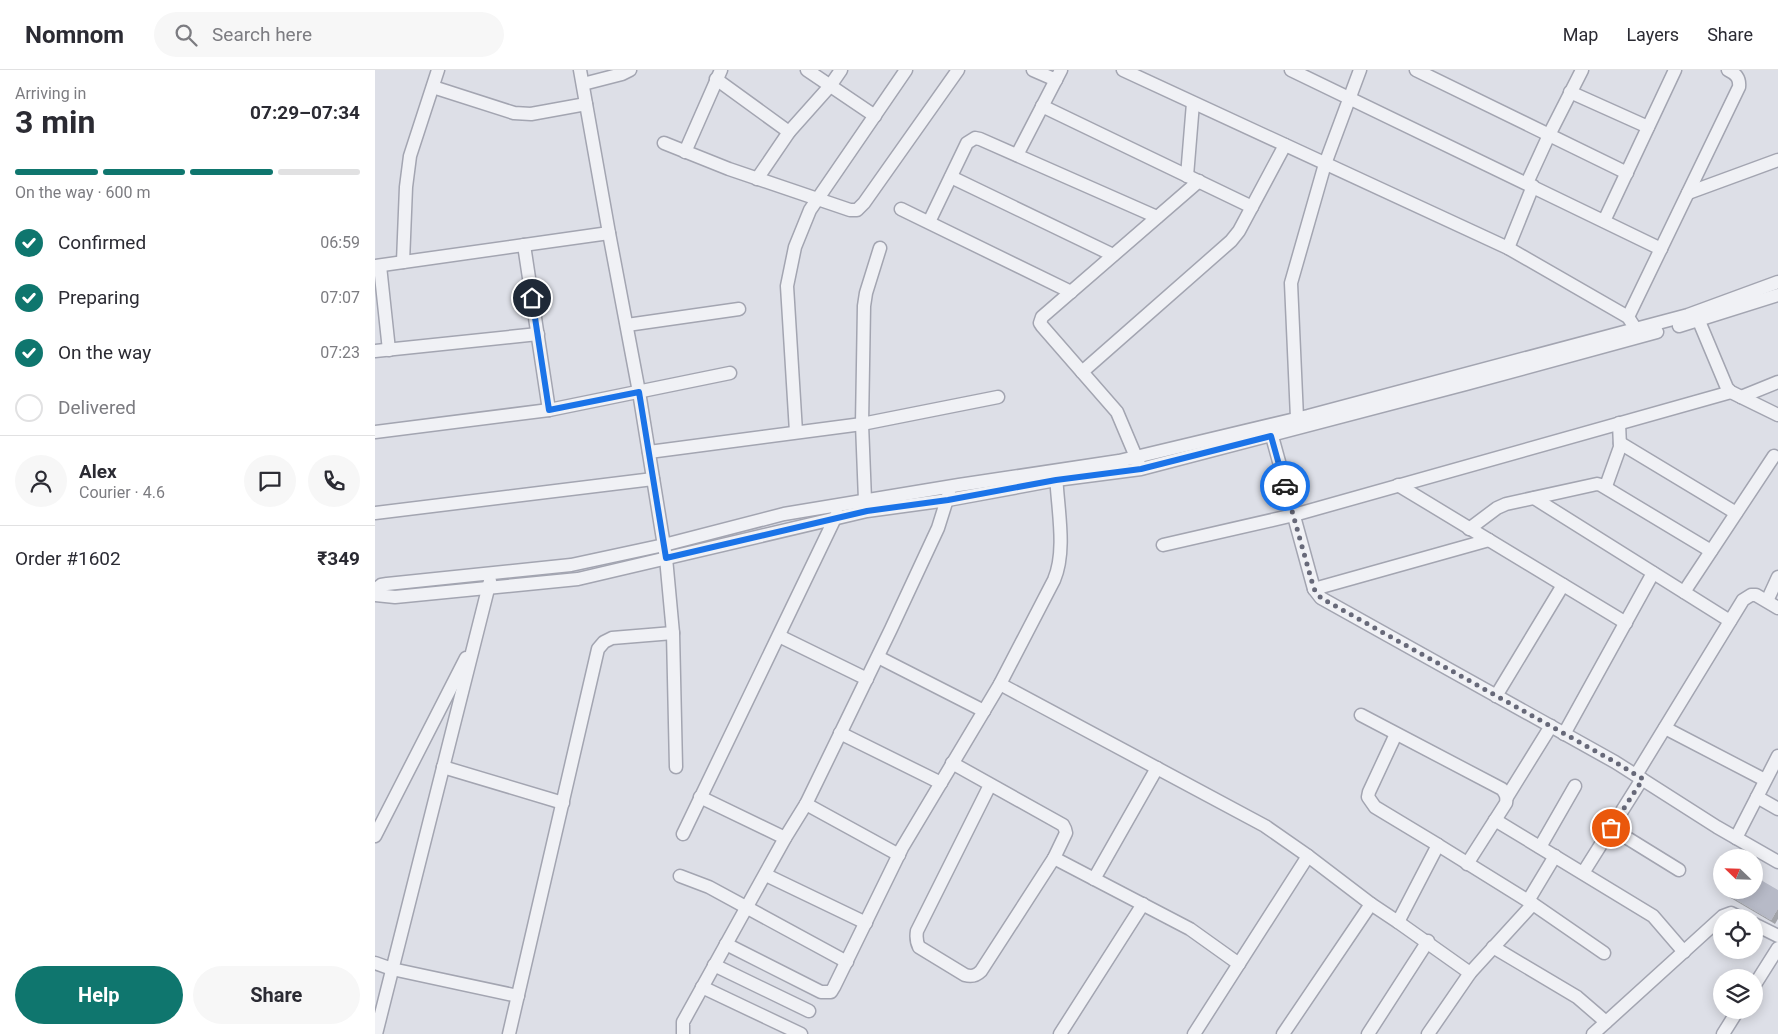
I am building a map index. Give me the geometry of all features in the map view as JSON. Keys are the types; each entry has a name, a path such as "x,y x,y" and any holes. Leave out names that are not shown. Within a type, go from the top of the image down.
{"street":[{"path":"403,262 406,186 410,156 438,70"},
{"path":"581,70 639,392 666,558 673,633 675,767"},
{"path":"583,84 622,74 630,70"},
{"path":"807,70 875,116"},
{"path":"757,179 789,132 830,86 841,70"},
{"path":"796,432 787,286 795,247 817,200 906,70"},
{"path":"664,143 817,200 850,210 857,210 864,203 958,70"},
{"path":"1017,155 1058,75 1033,70"},
{"path":"1123,70 1508,248 1628,317 1638,332"},
{"path":"1298,423 1291,283 1325,164 1360,70"},
{"path":"1416,70 1627,173"},
{"path":"1508,248 1549,135 1582,70"},
{"path":"1604,221 1675,70"},
{"path":"1628,317 1739,87 1737,76 1728,70"},
{"path":"1297,71 1661,249"},
{"path":"685,152 718,75 789,132"},
{"path":"433,87 514,113 531,114 586,104"},
{"path":"1570,92 1648,127"},
{"path":"1136,463 1120,417 1040,323 1042,317 1157,217 1193,179 1193,102"},
{"path":"1042,106 1252,207"},
{"path":"929,222 967,143 975,138 1157,217"},
{"path":"1082,372 1231,241 1252,207 1285,145"},
{"path":"1688,193 1778,160"},
{"path":"951,177 1113,255"},
{"path":"901,208 1071,292"},
{"path":"389,350 378,266 609,233"},
{"path":"524,245 549,410"},
{"path":"865,500 862,424 865,299 880,248"},
{"path":"1697,316 1778,282"},
{"path":"375,590 381,585 387,584 571,565 664,545 784,514 865,500 951,486 1120,467 1298,423 1778,294"},
{"path":"627,325 739,309"},
{"path":"1697,316 1725,384 1736,394 1778,415"},
{"path":"375,351 538,334"},
{"path":"375,432 549,410 730,373"},
{"path":"1163,545 1294,515 1619,423 1778,382"},
{"path":"649,452 862,424 998,397"},
{"path":"1606,486 1619,451 1619,423"},
{"path":"1270,430 1316,594 1327,602 1639,777 1735,838 1778,862"},
{"path":"1620,443 1736,514"},
{"path":"1684,592 1774,456"},
{"path":"375,595 395,598 578,579 867,511 948,500 1056,475"},
{"path":"726,944 821,992 831,992 899,855 1000,684 1057,574 1060,543 1056,475"},
{"path":"375,513 653,479"},
{"path":"1469,529 1501,506 1597,484 1606,486 1711,551"},
{"path":"1398,485 1626,623"},
{"path":"683,1034 683,1022 785,838 806,804 938,528 951,486"},
{"path":"1534,498 1730,621"},
{"path":"683,834 842,504"},
{"path":"1314,589 1489,540"},
{"path":"376,1034 489,588 491,573"},
{"path":"1564,734 1653,573"},
{"path":"1583,873 1611,828 1665,728 1730,621 1746,597 1751,595 1756,595 1772,605 1778,577"},
{"path":"1496,696 1563,585"},
{"path":"509,1034 598,649 603,642 612,638 673,633"},
{"path":"779,636 867,679"},
{"path":"375,836 476,637"},
{"path":"877,657 984,711"},
{"path":"1000,684 1265,826 1371,904 1470,973"},
{"path":"1361,716 1502,789 1507,798"},
{"path":"1467,864 1506,803 1507,798 1551,726"},
{"path":"1665,728 1765,780"},
{"path":"840,733 941,783"},
{"path":"1396,734 1369,792 1368,797 1375,807 1531,903 1604,953"},
{"path":"1735,838 1778,756"},
{"path":"952,764 1063,825 1065,828 1065,838 1054,858 977,975 972,976 965,975 919,947 916,942 917,931 990,785"},
{"path":"443,767 563,802"},
{"path":"1095,879 1157,768"},
{"path":"1540,847 1575,786"},
{"path":"700,797 785,838"},
{"path":"1757,797 1778,808"},
{"path":"806,804 899,855"},
{"path":"1495,820 1653,916 1684,952"},
{"path":"1611,828 1679,870"},
{"path":"1398,922 1438,845"},
{"path":"1194,1034 1308,856"},
{"path":"1428,1034 1481,959 1531,903 1555,856"},
{"path":"1054,858 1196,932 1239,964"},
{"path":"766,874 865,923"},
{"path":"680,876 709,887 847,962"},
{"path":"1061,1034 1143,904"},
{"path":"1283,1034 1371,904"},
{"path":"1593,1034 1713,925"},
{"path":"1763,928 1778,936"},
{"path":"1368,1034 1427,942"},
{"path":"1492,948 1577,997 1606,1022"},
{"path":"1763,972 1778,948"},
{"path":"375,963 392,969 518,996"},
{"path":"714,966 809,1011"},
{"path":"702,987 801,1034"},
{"path":"1723,1034 1732,1019"}],"building":[{"path":"1763,881 1778,890 1778,908 1771,920 1763,915 1763,909 1752,909 1735,899 1763,899"}],"way so far":[{"path":"1285,486 1316,594 1327,602 1643,779 1611,828"}],"route":[{"path":"532,298 549,410 639,392 666,558 867,511 948,500 1056,480 1141,469 1271,436 1285,486"}]}
